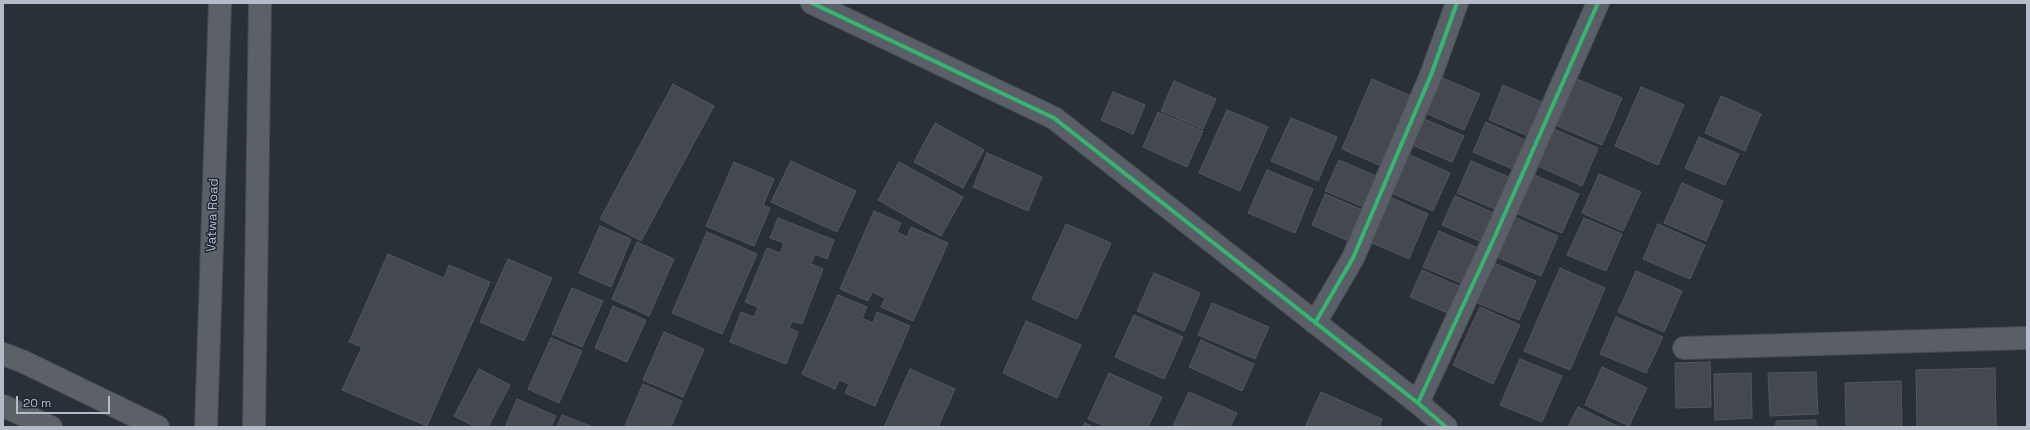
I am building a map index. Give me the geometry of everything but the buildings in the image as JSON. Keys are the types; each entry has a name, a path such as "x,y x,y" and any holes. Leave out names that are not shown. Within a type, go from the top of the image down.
{"main road":[{"name":"Vatwa Road","path":"206,427 220,3"},
{"path":"254,427 260,3"},
{"path":"3,354 24,362 158,427"},
{"path":"3,406 51,427"}],"street":[{"path":"812,3 1054,118 1418,403 1446,427"},
{"path":"1315,323 1353,258 1431,75 1457,3"},
{"path":"1418,403 1491,245 1598,3"},
{"path":"1684,348 2027,338"}],"cycle path":[{"path":"812,3 1054,118 1418,403 1446,427"},
{"path":"1315,323 1353,258 1431,75 1457,3"},
{"path":"1418,403 1491,245 1598,3"}]}
